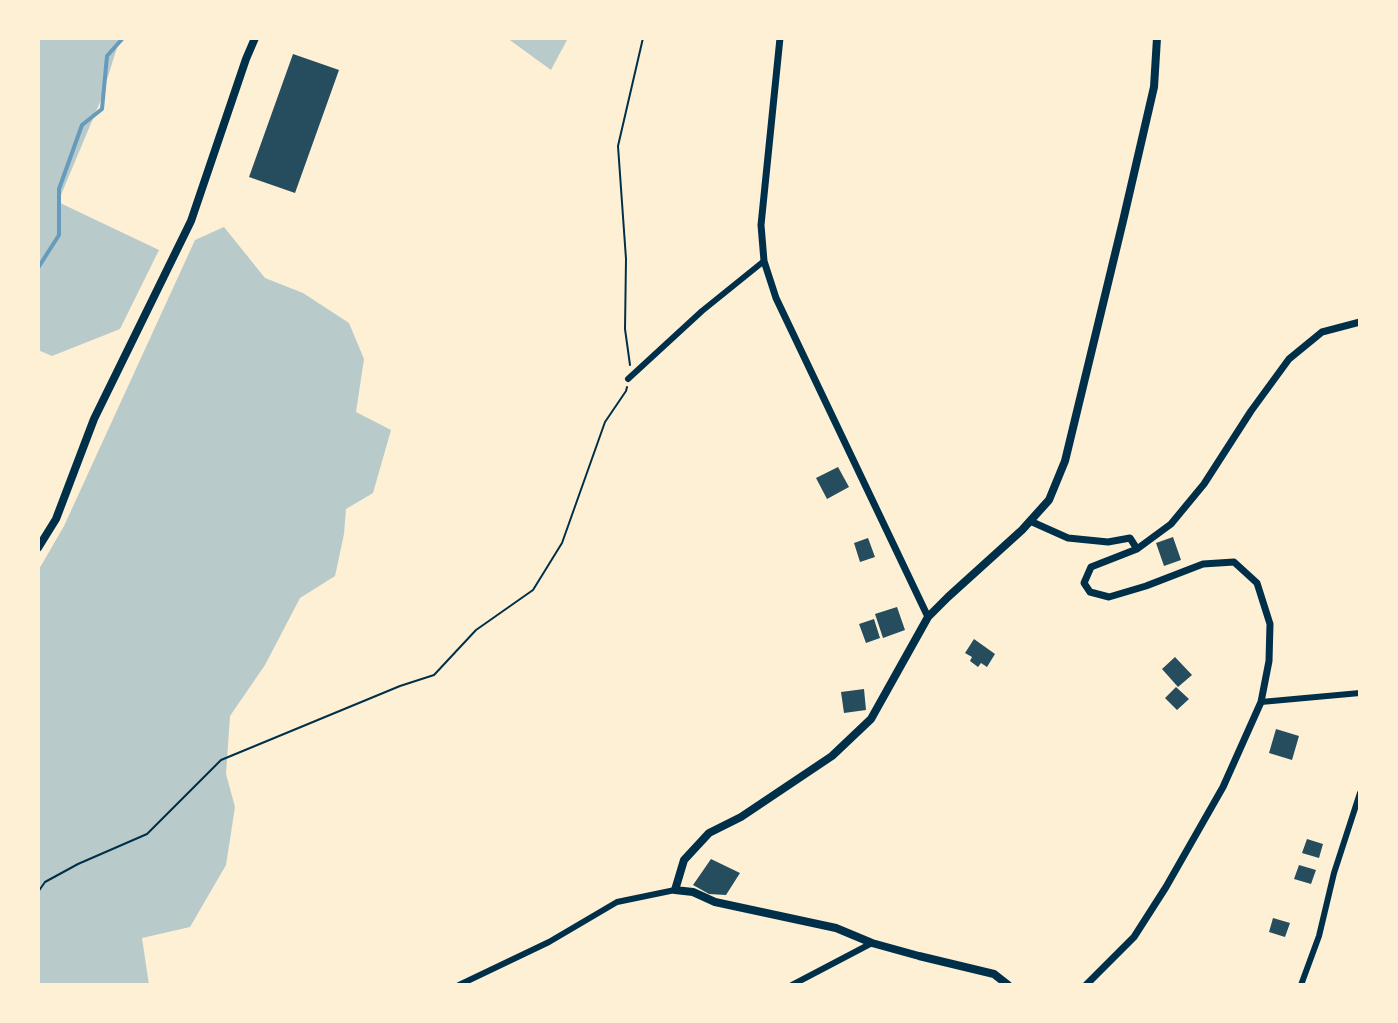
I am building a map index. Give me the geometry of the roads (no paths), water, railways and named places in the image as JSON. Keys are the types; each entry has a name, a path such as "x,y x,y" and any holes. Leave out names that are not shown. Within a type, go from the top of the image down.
{"main road":[{"path":"38,548 56,519 94,419 191,221 255,38"},
{"path":"1008,985 994,974 872,943 836,928 715,902 693,892 675,890 684,860 709,833 741,817 832,756 871,719 928,617 1049,500 1065,461 1154,87 1157,38"}],"street":[{"path":"780,38 761,225 764,261 776,298 928,617"},
{"path":"628,379 702,311 764,261"},
{"path":"1086,985 1134,937 1223,787 1261,702 1269,661 1270,624 1257,583 1234,562 1203,564 1109,597 1090,592 1084,583 1091,567 1137,549 1171,524 1204,484 1289,359 1322,332 1360,322"},
{"path":"1030,521 1068,538 1108,542 1130,538 1137,549"},
{"path":"1261,702 1360,693"},
{"path":"1301,985 1319,936 1334,873 1360,793"},
{"path":"459,985 549,942 617,902 675,890"},
{"path":"792,985 872,943"}],"waterway":[{"path":"38,268 59,235 59,189 82,125 102,109 107,56 123,38"}]}
